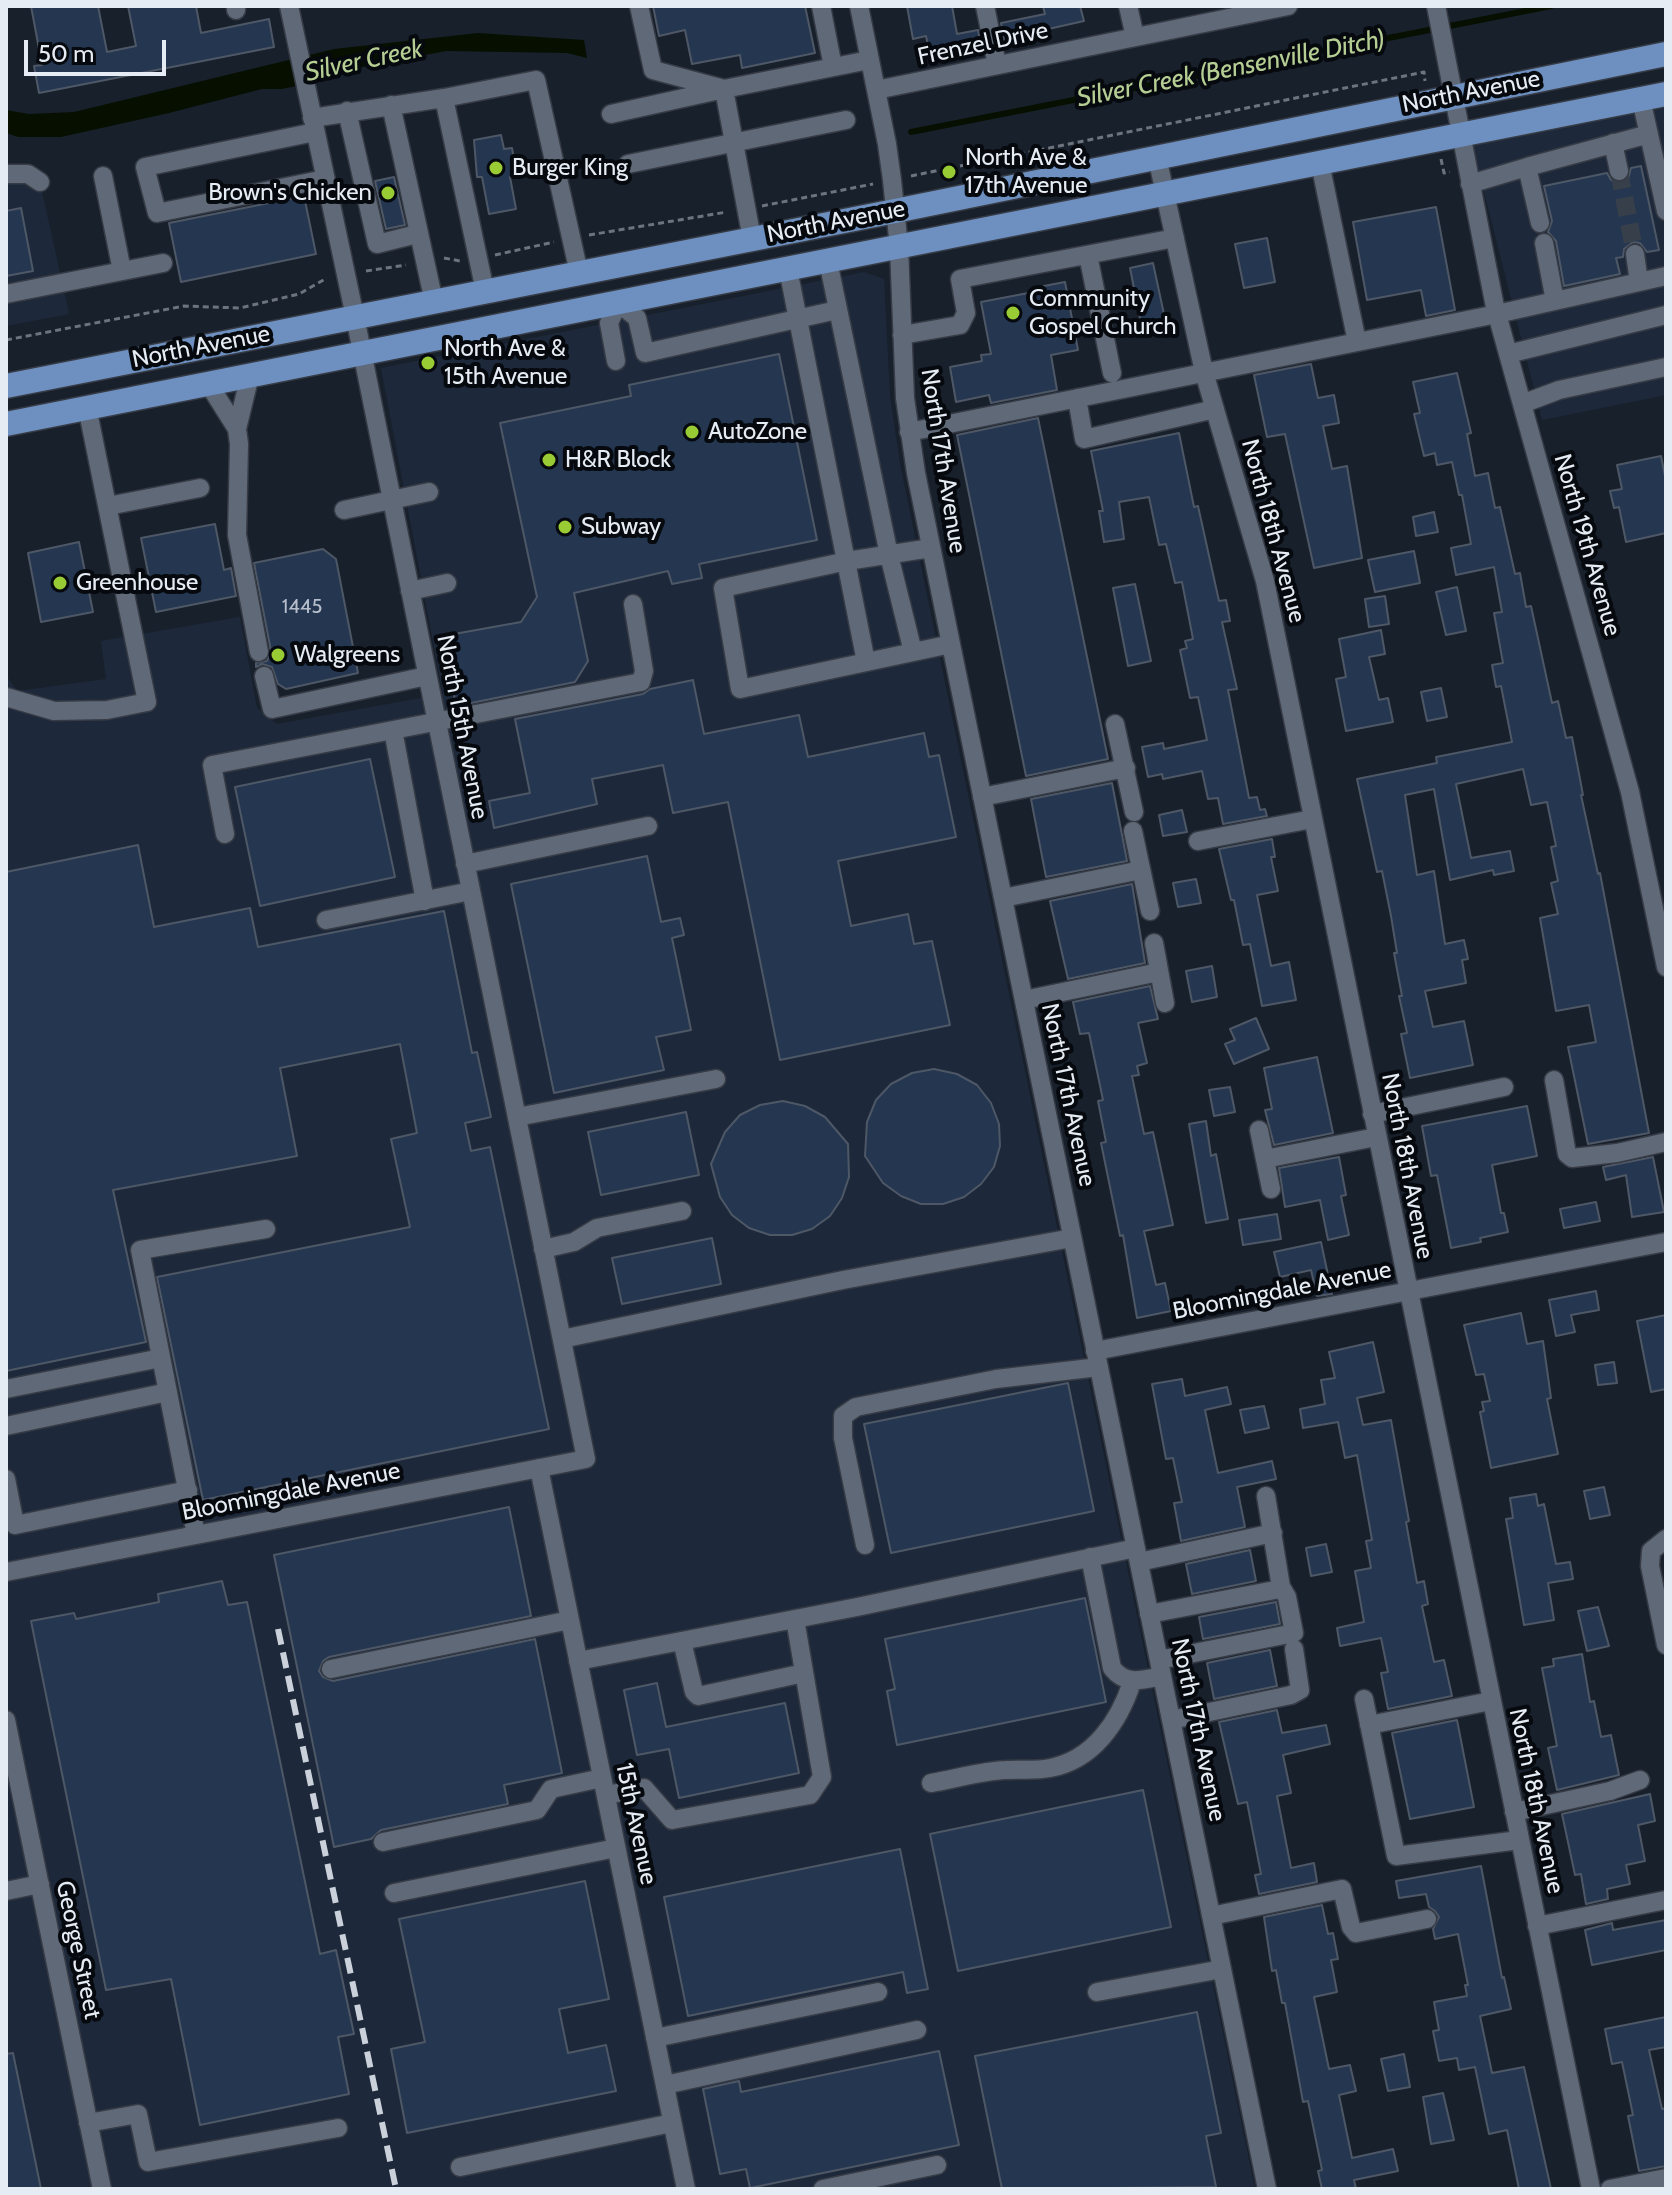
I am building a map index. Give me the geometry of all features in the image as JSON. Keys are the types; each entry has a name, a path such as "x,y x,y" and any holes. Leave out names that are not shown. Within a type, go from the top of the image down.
{"main road":[{"name":"North Avenue","path":"6,386 895,211 1666,54"},
{"name":"North Avenue","path":"6,424 1666,94"}],"street":[{"name":"North 15th Avenue","path":"289,6 586,1459"},
{"path":"639,6 653,70 724,89"},
{"path":"821,6 833,67"},
{"name":"North 17th Avenue","path":"859,6 887,144 895,211 909,432 1267,2189"},
{"path":"985,6 997,65"},
{"path":"1128,6 1135,37"},
{"name":"Frenzel Drive","path":"877,98 997,65 1282,7"},
{"name":"North 19th Avenue","path":"1437,11 1460,136 1463,177 1497,314 1630,792 1666,967"},
{"path":"611,114 869,60"},
{"path":"325,179 157,213 145,167 314,125 347,111 444,98 536,80 579,273"},
{"path":"724,89 752,239"},
{"path":"444,98 485,291"},
{"path":"1641,99 1666,211"},
{"path":"391,105 434,302"},
{"path":"347,111 377,244 417,234"},
{"path":"628,164 846,120"},
{"path":"1463,177 1527,167 1649,134"},
{"path":"1613,143 1619,171"},
{"name":"North 18th Avenue","path":"1157,157 1204,372 1265,581 1591,2189"},
{"path":"1320,163 1357,342"},
{"path":"1527,167 1540,223"},
{"path":"6,174 28,174 40,182"},
{"path":"103,176 122,271"},
{"path":"902,335 960,325 966,313 960,279 1175,238"},
{"path":"1544,243 1555,301"},
{"path":"1635,254 1639,282"},
{"path":"1088,255 1112,373"},
{"path":"828,261 889,555 913,652"},
{"path":"6,294 163,263"},
{"path":"788,269 866,662"},
{"path":"909,432 1497,314 1666,276"},
{"path":"616,361 609,323 618,303 637,318 645,353 837,310"},
{"path":"1508,354 1666,315"},
{"path":"1522,404 1559,390 1666,367"},
{"path":"250,375 237,429 237,535 259,652"},
{"path":"208,383 237,429"},
{"path":"1077,398 1084,439 1215,409"},
{"path":"6,697 54,711 107,710 147,702 87,407"},
{"path":"108,506 200,488"},
{"path":"344,510 429,492"},
{"path":"931,548 847,561 723,588 740,689 951,644"},
{"path":"410,591 447,583"},
{"path":"225,834 212,765 641,682 644,671 633,604"},
{"path":"264,676 272,709 427,676"},
{"path":"1115,724 1134,812"},
{"path":"393,730 425,901"},
{"path":"982,797 1126,768"},
{"path":"1198,841 1312,819"},
{"path":"465,864 648,826"},
{"path":"1133,831 1150,911"},
{"path":"1003,898 1141,870"},
{"path":"326,920 471,891"},
{"path":"1154,943 1165,1003"},
{"path":"1024,1000 1159,972"},
{"path":"517,1117 716,1079"},
{"path":"1554,1080 1567,1154 1572,1158 1617,1153 1666,1142"},
{"path":"1372,1114 1504,1087"},
{"path":"1259,1130 1271,1189"},
{"path":"1265,1159 1376,1137"},
{"path":"543,1249 574,1242 597,1228 682,1211"},
{"path":"196,1535 140,1250 266,1229"},
{"path":"562,1339 843,1280 1072,1238"},
{"name":"Bloomingdale Avenue","path":"865,1545 843,1438 843,1416 856,1407 1097,1359 1407,1291 1666,1242"},
{"path":"6,1389 161,1358"},
{"path":"6,1426 168,1392"},
{"name":"Bloomingdale Avenue","path":"6,1572 586,1459"},
{"name":"15th Avenue","path":"539,1468 665,2085 683,2188"},
{"path":"6,1479 15,1525 188,1490"},
{"path":"931,1783 1006,1770 1049,1769 1071,1763 1088,1751 1110,1728 1132,1682 1160,1668 1294,1633 1287,1597 1281,1587 1266,1496"},
{"path":"578,1661 1090,1557 1137,1555 1273,1533"},
{"path":"1666,1539 1651,1551 1650,1566 1666,1645"},
{"path":"1090,1557 1112,1668 1118,1676 1132,1682"},
{"path":"1149,1614 1281,1587"},
{"path":"383,1842 537,1810 551,1789 604,1786 644,1788 672,1820 810,1795 822,1777 795,1619"},
{"path":"331,1669 570,1620"},
{"path":"682,1641 694,1692 698,1696 804,1673"},
{"path":"1171,1720 1291,1695 1300,1690 1294,1649"},
{"path":"1364,1699 1396,1856 1519,1840"},
{"path":"1369,1725 1491,1701"},
{"name":"George Street","path":"6,1720 8,1744 102,2189"},
{"path":"1514,1812 1610,1791 1640,1780"},
{"path":"394,1893 616,1848"},
{"path":"6,1891 40,1884"},
{"path":"1211,1916 1342,1889 1351,1927 1356,1933 1427,1919"},
{"path":"1537,1926 1666,1900"},
{"path":"1097,1992 1222,1969"},
{"path":"655,2038 878,1992"},
{"path":"665,2085 917,2030"},
{"path":"88,2123 138,2114 148,2162 338,2128"},
{"path":"460,2167 672,2123"},
{"path":"823,2189 937,2165"},
{"path":"1610,2189 1666,2178"}],"path":[{"path":"918,175 1424,72"},
{"path":"1441,159 1444,173 1463,177"},
{"path":"762,206 873,184"},
{"path":"583,236 732,211"},
{"path":"486,256 557,242"},
{"path":"439,256 467,260"},
{"path":"362,271 412,265"},
{"path":"6,340 184,306 240,308 299,294 332,276"}],"shaded area":[{"path":"1666,108 1666,395 1542,420 1472,145"},
{"path":"6,163 37,169 69,314 6,326"},
{"path":"864,272 884,279 890,396 900,464 1255,2189 6,2189 6,675 17,691 106,679 101,641 240,617 257,708 277,724 443,694 381,368"}],"water":[{"name":"Silver Creek","path":"478,33 584,40 587,58 567,53 446,51 352,69 333,79 282,89 262,89 61,137 18,137 6,133 6,110 29,114 74,112 334,49"}],"building":[{"path":"31,6 98,6 107,52 136,46 128,6 196,6 201,33 269,19 274,47 39,93 34,66 42,65"},
{"path":"653,6 805,6 815,53 742,68 740,55 692,64 685,30 659,36"},
{"path":"907,6 952,6 957,34 978,30 982,50 967,52 966,47 930,55 926,36 913,39"},
{"path":"1043,6 1080,6 1084,21 1026,34 1027,40 1005,45 1001,23 1045,14"},
{"name":"Burger King","path":"501,135 504,149 512,148 517,176 510,177 516,209 489,214 482,177 477,177 474,140"},
{"path":"1641,166 1659,250 1647,252 1640,243 1633,242 1624,249 1623,257 1616,258 1620,274 1564,286 1556,241 1548,232 1552,221 1544,186 1607,173 1611,180 1621,183 1628,179 1631,168"},
{"path":"394,177 405,225 386,229 375,181"},
{"path":"304,196 316,254 181,282 169,223"},
{"path":"1436,207 1455,310 1426,316 1421,290 1367,300 1353,222"},
{"path":"21,208 33,271 6,276 6,211"},
{"path":"1267,238 1275,282 1244,288 1235,244"},
{"path":"1153,263 1165,319 1141,323 1130,268"},
{"path":"1065,282 1078,350 1051,355 1057,390 991,403 989,395 956,402 950,367 982,361 981,355 991,354 981,302 1044,290 1044,286"},
{"path":"779,354 817,540 699,564 702,578 672,584 668,571 574,593 588,661 575,682 456,706 443,636 521,622 537,597 500,423 631,396 629,385"},
{"path":"1311,364 1318,398 1334,395 1339,423 1323,426 1332,469 1347,466 1362,558 1314,568 1285,434 1267,437 1254,375"},
{"path":"1457,373 1471,433 1467,434 1475,476 1488,473 1495,508 1500,507 1515,574 1520,573 1526,607 1531,606 1552,703 1558,701 1566,738 1572,737 1649,1133 1588,1144 1568,1047 1596,1042 1589,1005 1556,1011 1540,918 1558,914 1551,883 1558,881 1551,847 1556,846 1547,802 1531,805 1523,769 1456,784 1471,858 1510,851 1514,871 1494,875 1493,870 1450,880 1434,789 1405,795 1417,875 1434,871 1445,944 1464,940 1468,959 1462,960 1466,983 1425,991 1433,1027 1464,1021 1473,1065 1410,1078 1401,1034 1407,1033 1399,996 1402,996 1391,916 1382,871 1377,872 1357,779 1437,763 1436,757 1512,742 1501,686 1496,687 1492,665 1503,663 1494,613 1502,612 1494,567 1456,575 1451,548 1471,544 1462,495 1459,495 1452,462 1437,465 1435,453 1424,456 1414,414 1420,413 1413,382"},
{"path":"1038,418 1108,759 1026,776 957,435"},
{"path":"1179,433 1194,507 1198,506 1219,601 1226,600 1230,621 1222,622 1237,689 1228,690 1249,798 1257,797 1260,810 1265,809 1267,816 1223,824 1218,798 1208,799 1202,771 1163,779 1162,774 1148,777 1142,747 1163,743 1164,749 1207,740 1198,697 1190,698 1180,650 1187,648 1185,641 1193,639 1182,582 1175,583 1166,544 1159,545 1149,497 1119,502 1124,539 1104,542 1099,511 1103,511 1091,451"},
{"path":"1661,456 1666,481 1666,533 1626,542 1619,507 1614,508 1610,491 1622,489 1617,465"},
{"path":"1434,512 1438,532 1416,536 1413,517"},
{"path":"215,524 224,570 231,568 236,596 156,612 141,538"},
{"name":"Greenhouse","path":"79,542 93,612 41,622 28,553"},
{"name":"Walgreens","path":"323,549 336,559 358,673 286,689 278,684 272,667 262,664 256,667 256,663 267,661 271,651 254,563"},
{"path":"1414,551 1420,583 1375,592 1368,560"},
{"path":"1135,584 1151,661 1128,666 1113,588"},
{"path":"1457,587 1466,631 1446,635 1436,592"},
{"path":"1385,596 1389,624 1369,627 1365,599"},
{"path":"1381,630 1385,654 1369,657 1379,700 1388,698 1393,722 1346,731 1336,679 1346,677 1339,639"},
{"path":"693,680 704,734 799,715 808,757 924,733 929,757 939,755 956,837 838,861 851,926 908,914 914,944 932,941 950,1025 780,1060 728,802 673,813 663,765 592,779 597,804 494,828 489,801 530,793 515,719 643,694 650,689"},
{"path":"1441,688 1447,717 1427,721 1421,692"},
{"path":"370,759 395,877 260,906 235,787"},
{"path":"1112,783 1127,861 1046,877 1031,799"},
{"path":"1182,810 1187,832 1163,836 1159,815"},
{"path":"1272,839 1275,857 1271,857 1278,891 1257,895 1271,966 1289,962 1296,1000 1262,1006 1250,944 1243,945 1219,849"},
{"path":"138,845 154,927 250,908 258,947 444,911 472,1053 477,1052 491,1117 465,1123 471,1151 490,1147 549,1429 203,1500 157,1277 410,1227 391,1139 417,1133 400,1044 280,1068 297,1156 113,1190 146,1342 6,1371 6,872"},
{"path":"647,856 661,922 680,918 684,935 672,938 691,1030 656,1037 664,1070 554,1093 511,884"},
{"path":"1196,879 1201,903 1178,907 1173,883"},
{"path":"1132,884 1145,963 1068,979 1050,901"},
{"path":"1212,966 1217,997 1192,1002 1186,971"},
{"path":"1150,986 1158,1019 1138,1023 1147,1063 1137,1066 1139,1075 1132,1076 1144,1134 1153,1132 1173,1225 1144,1231 1156,1285 1165,1283 1171,1311 1137,1318 1123,1235 1120,1236 1101,1143 1106,1142 1098,1101 1103,1100 1089,1033 1080,1034 1073,1002"},
{"path":"1256,1018 1269,1049 1234,1064 1225,1044 1235,1040 1230,1029"},
{"path":"1317,1057 1333,1133 1274,1145 1265,1110 1272,1109 1264,1068"},
{"path":"934,1069 957,1074 977,1085 991,1103 999,1124 1000,1146 994,1167 981,1184 964,1197 943,1204 921,1204 901,1196 883,1183 865,1156 867,1122 876,1100 891,1084 912,1073"},
{"path":"1230,1087 1235,1112 1214,1116 1209,1090"},
{"path":"783,1101 805,1106 825,1117 848,1144 849,1177 842,1198 830,1216 812,1229 792,1235 770,1235 749,1228 732,1215 720,1197 711,1164 725,1132 740,1115 760,1105"},
{"path":"1527,1106 1537,1156 1492,1165 1508,1232 1451,1248 1437,1175 1431,1176 1422,1126"},
{"path":"686,1112 699,1175 601,1195 588,1132"},
{"path":"1206,1121 1211,1156 1216,1154 1228,1219 1206,1223 1189,1124"},
{"path":"1339,1157 1346,1195 1341,1196 1349,1235 1328,1240 1320,1200 1285,1207 1279,1168"},
{"path":"1653,1157 1664,1212 1632,1217 1626,1175 1606,1180 1603,1167"},
{"path":"1596,1202 1600,1221 1564,1228 1560,1209"},
{"path":"1277,1214 1281,1239 1243,1245 1239,1220"},
{"path":"712,1238 721,1284 622,1304 612,1258"},
{"path":"1321,1242 1332,1294 1317,1296 1311,1270 1280,1277 1274,1252"},
{"path":"1596,1291 1599,1310 1571,1315 1575,1332 1556,1336 1549,1300"},
{"path":"1521,1313 1527,1344 1543,1341 1551,1398 1547,1399 1558,1454 1491,1468 1480,1412 1484,1411 1482,1402 1490,1401 1484,1374 1476,1375 1464,1325"},
{"path":"1666,1315 1666,1389 1651,1392 1637,1321"},
{"path":"1373,1342 1384,1392 1357,1398 1363,1425 1391,1420 1417,1583 1424,1581 1428,1604 1422,1606 1434,1662 1444,1660 1452,1696 1388,1709 1381,1673 1388,1672 1381,1638 1340,1646 1337,1628 1364,1622 1355,1571 1371,1568 1366,1541 1372,1540 1357,1455 1345,1458 1338,1422 1303,1428 1300,1409 1325,1404 1321,1380 1335,1378 1329,1352"},
{"path":"1614,1362 1617,1383 1598,1385 1595,1365"},
{"path":"1182,1379 1185,1396 1227,1387 1231,1404 1205,1410 1218,1473 1272,1461 1276,1479 1237,1487 1245,1527 1181,1541 1174,1503 1182,1502 1173,1458 1166,1459 1152,1384"},
{"path":"1068,1383 1094,1511 891,1553 864,1424"},
{"path":"1264,1406 1269,1428 1245,1433 1240,1410"},
{"path":"1604,1487 1610,1515 1590,1519 1584,1491"},
{"path":"1536,1494 1538,1506 1544,1504 1556,1564 1570,1562 1573,1579 1548,1583 1554,1620 1524,1625 1506,1519 1513,1518 1510,1498"},
{"path":"509,1507 531,1616 329,1657 323,1661 319,1671 323,1677 333,1681 535,1639 562,1773 504,1785 508,1804 381,1830 371,1839 334,1847 274,1555"},
{"path":"1326,1544 1332,1572 1311,1576 1306,1548"},
{"path":"1250,1550 1256,1581 1192,1594 1186,1564"},
{"path":"222,1581 228,1605 247,1602 320,1954 336,1950 354,2034 338,2037 349,2094 200,2125 171,1979 106,1990 31,1621 74,1613 76,1619 159,1602 158,1594"},
{"path":"1085,1598 1106,1702 897,1745 887,1691 895,1689 885,1639"},
{"path":"1276,1602 1280,1624 1203,1639 1199,1617"},
{"path":"1598,1607 1609,1646 1587,1651 1578,1611"},
{"path":"1270,1650 1277,1686 1214,1699 1207,1663"},
{"path":"1582,1654 1590,1702 1594,1701 1601,1737 1611,1735 1619,1775 1557,1790 1548,1748 1557,1746 1542,1668 1554,1666 1553,1659"},
{"path":"657,1683 666,1727 785,1703 799,1773 679,1798 669,1749 637,1755 624,1690"},
{"path":"1277,1710 1282,1733 1326,1725 1330,1744 1283,1755 1291,1793 1277,1796 1291,1868 1314,1863 1317,1882 1259,1894 1255,1875 1261,1874 1247,1802 1238,1804 1219,1722"},
{"path":"1457,1720 1474,1807 1410,1819 1392,1733"},
{"path":"1143,1790 1171,1927 958,1971 930,1834"},
{"path":"1650,1794 1655,1821 1638,1825 1645,1861 1626,1865 1630,1884 1607,1889 1608,1899 1586,1904 1581,1874 1575,1875 1562,1814"},
{"path":"900,1849 928,1989 907,1993 903,1972 688,2016 664,1897"},
{"path":"1481,1866 1502,1978 1511,2009 1480,2016 1492,2073 1524,2067 1551,2189 1519,2189 1507,2130 1489,2134 1475,2067 1459,2070 1457,2058 1439,2061 1433,2031 1439,2030 1434,2002 1467,1996 1465,1985 1468,1985 1458,1934 1435,1939 1433,1929 1439,1917 1429,1907 1426,1894 1399,1898 1396,1881"},
{"path":"585,1881 609,1999 559,2009 568,2053 606,2045 616,2091 407,2133 391,2049 425,2042 399,1919"},
{"path":"1322,1905 1328,1934 1333,1933 1338,1959 1331,1960 1337,1992 1314,1997 1329,2069 1350,2065 1356,2091 1339,2095 1352,2158 1393,2149 1398,2171 1354,2180 1356,2189 1322,2189 1318,2171 1322,2170 1308,2101 1303,2102 1285,2003 1282,2003 1276,1970 1272,1971 1264,1917"},
{"path":"1666,1920 1666,1950 1592,1965 1585,1930 1612,1923 1613,1930"},
{"path":"1197,2012 1221,2133 1206,2136 1216,2187 1002,2189 975,2056"},
{"path":"1666,2017 1666,2047 1649,2050 1662,2109 1666,2108 1666,2166 1639,2171 1628,2116 1633,2115 1622,2062 1612,2064 1605,2029"},
{"path":"939,2051 959,2145 750,2188 746,2169 720,2174 703,2089 739,2081 741,2092"},
{"path":"13,2053 41,2189 6,2189 6,2054"},
{"path":"1404,2054 1410,2087 1388,2091 1381,2059"},
{"path":"1443,2093 1454,2140 1431,2144 1423,2097"}],"waterway":[{"name":"Silver Creek (Bensenville Ditch)","path":"911,132 1551,6"}],"tunnel":[{"path":"1619,171 1635,254"}],"railway":[{"path":"278,1629 396,2189"}],"place":[{"name":"Burger King","path":"496,168"},
{"name":"North Ave & 17th Avenue","path":"949,172"},
{"name":"Brown's Chicken","path":"388,193"},
{"name":"Community Gospel Church","path":"1013,313"},
{"name":"North Ave & 15th Avenue","path":"428,363"},
{"name":"AutoZone","path":"692,432"},
{"name":"H&R Block","path":"549,460"},
{"name":"Subway","path":"565,527"},
{"name":"Greenhouse","path":"60,583"},
{"name":"Walgreens","path":"278,655"}]}
